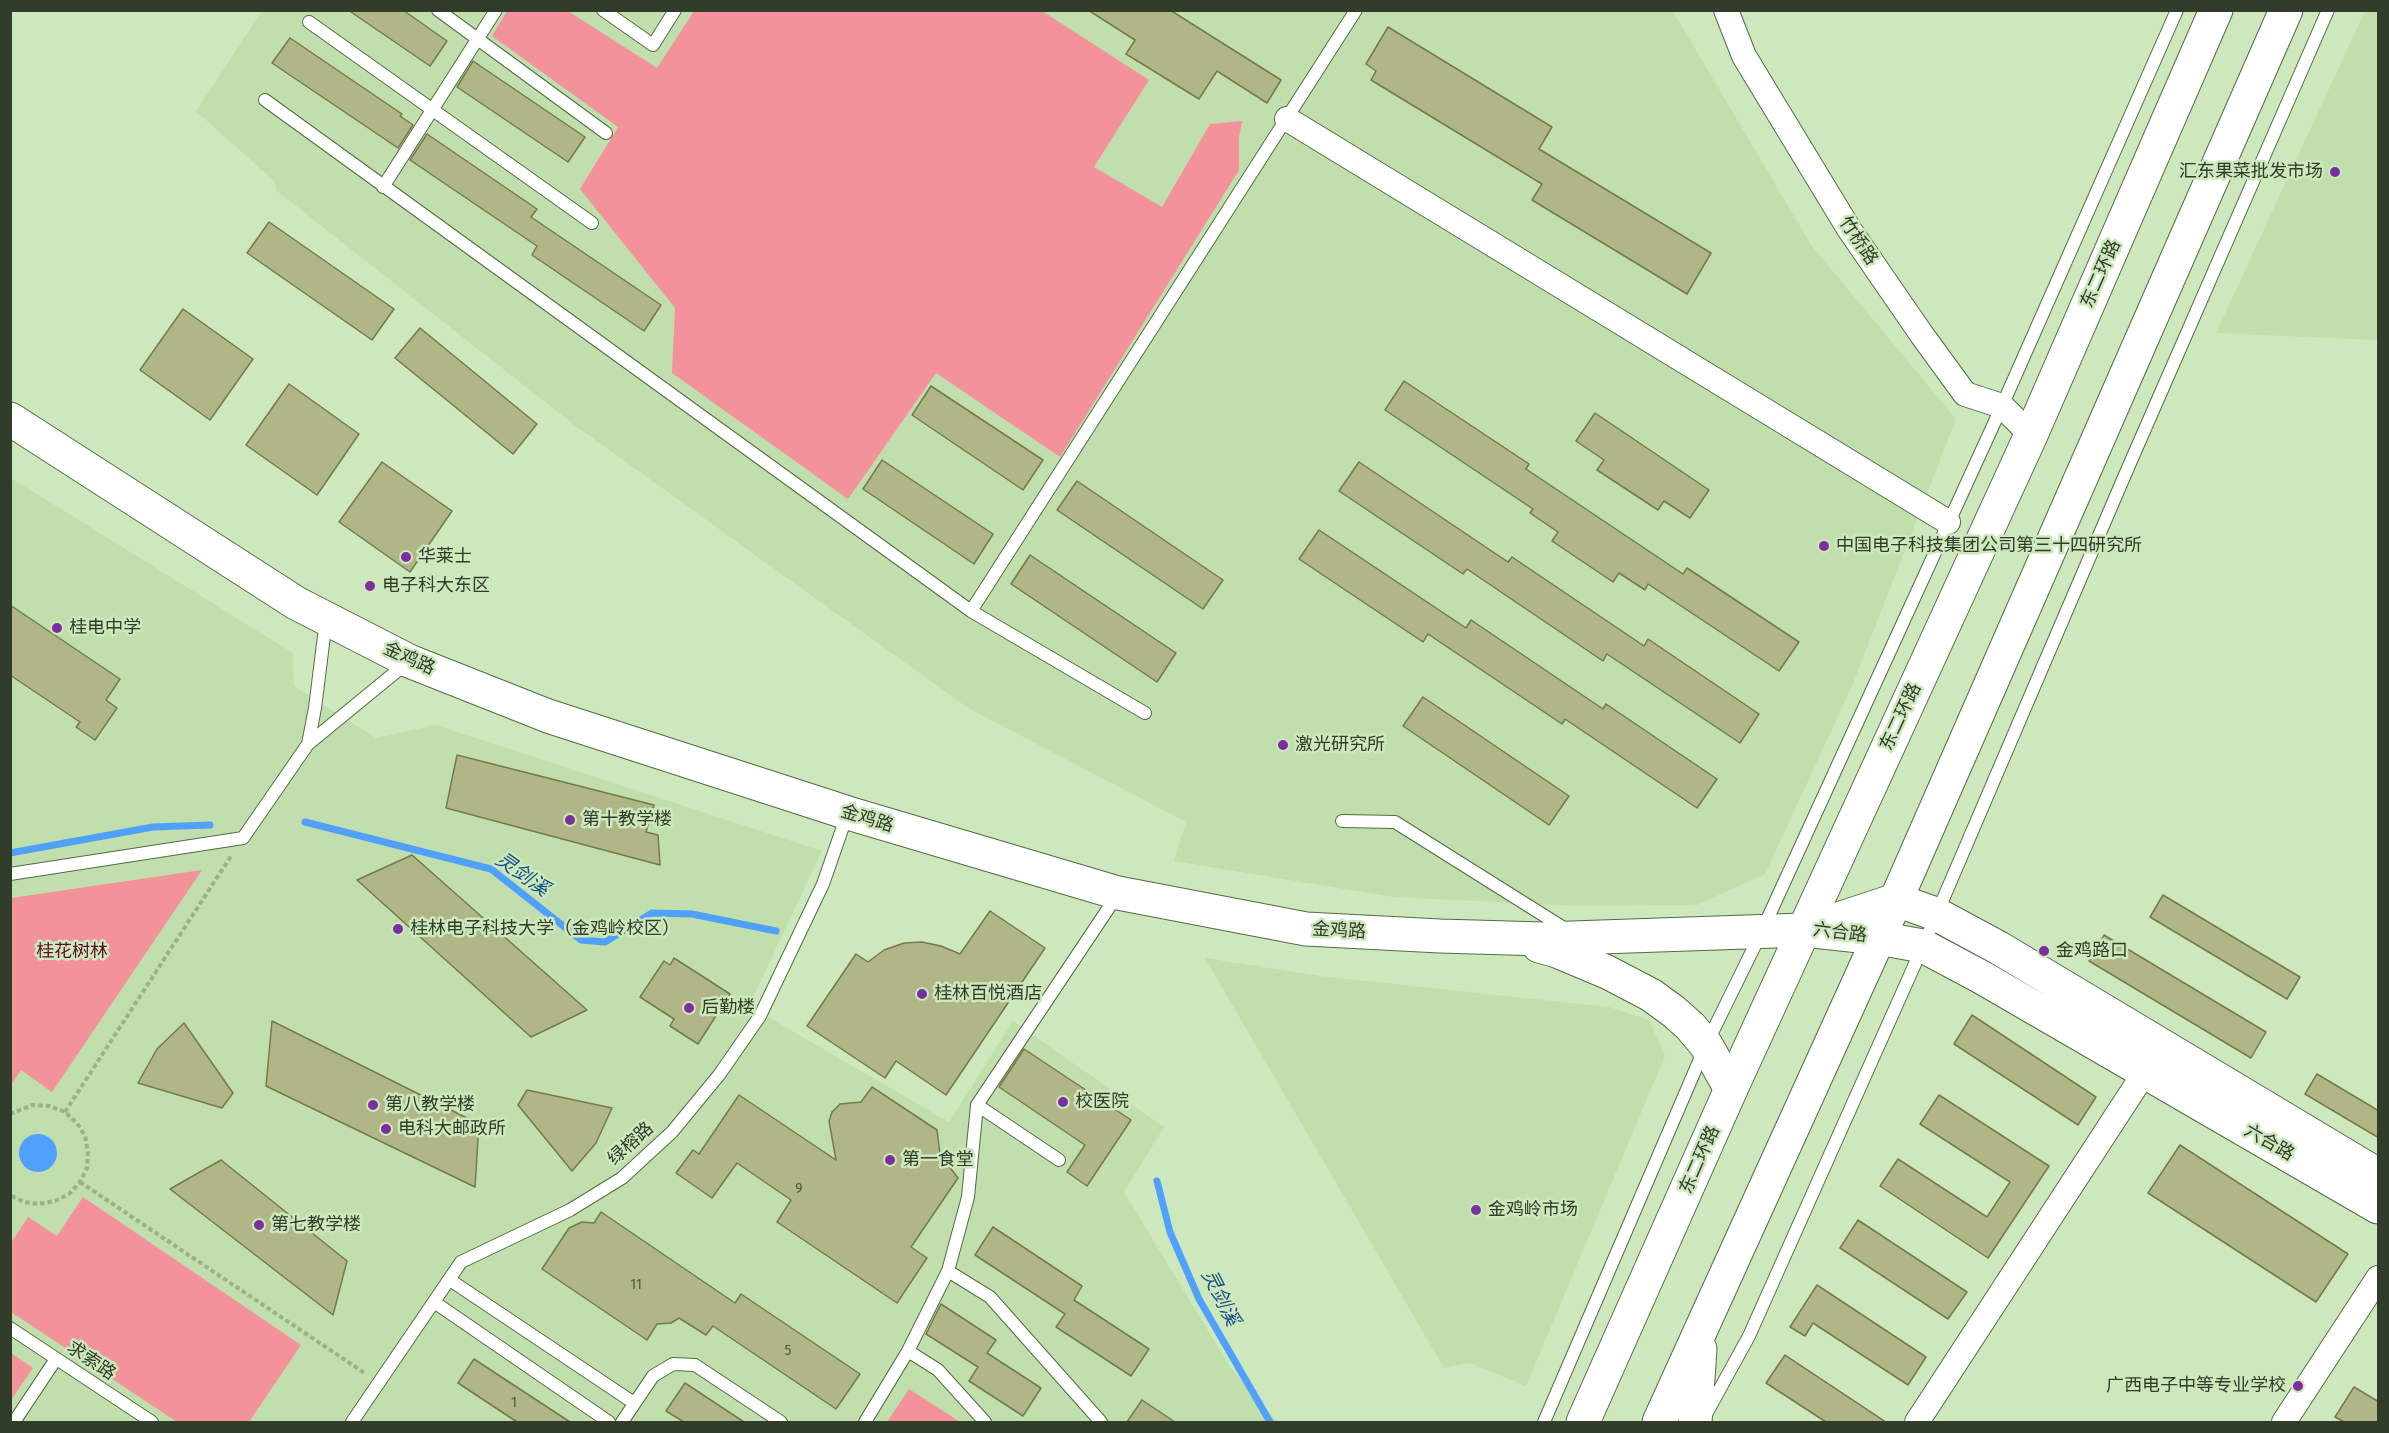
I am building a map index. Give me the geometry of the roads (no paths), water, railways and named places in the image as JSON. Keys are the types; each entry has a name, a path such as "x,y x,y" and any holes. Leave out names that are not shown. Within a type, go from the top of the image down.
{"main road":[{"name":"东二环路","path":"1583,1420 1731,1089 2031,435 2216,10"},
{"path":"1659,1422 1896,900 2286,10"},
{"name":"金鸡路","path":"10,419 296,603 409,661 548,716 848,813 1118,893 1306,929 1506,938 1580,938 1804,930"},
{"name":"六合路","path":"1804,930 1896,900 1936,914 1999,948 2379,1175"},
{"name":"六合路","path":"1804,930 1878,938 1923,946 2379,1207"},
{"path":"1506,938 1557,951 1630,983 1672,1011 1690,1026 1706,1045 1731,1089"},
{"path":"1695,1422 1701,1327"}],"street":[{"name":"竹桥路","path":"1726,10 1744,56 1849,229 1922,335 1965,394 2002,406 2031,435"},
{"path":"1287,119 1948,522"},
{"path":"1917,1422 2145,1072"},
{"path":"2284,1422 2379,1278"}],"lane":[{"path":"438,10 606,133"},
{"path":"383,187 496,10"},
{"path":"603,10 653,45 675,10"},
{"path":"971,611 1356,10"},
{"path":"1544,1422 1706,1045 1761,933 2002,406 2177,10"},
{"path":"1702,1422 1749,1336 1923,946 2328,10"},
{"path":"309,22 592,223"},
{"path":"265,100 971,611 1145,713"},
{"path":"308,744 326,619"},
{"path":"10,874 243,838 308,744 409,661"},
{"name":"绿榕路","path":"352,1422 461,1262 570,1210 622,1178 672,1132 719,1075 760,1016 823,884 848,813"},
{"path":"1342,821 1395,822 1580,938"},
{"path":"865,1422 908,1351 948,1271 968,1197 977,1105 1118,893"},
{"path":"977,1105 1059,1160"},
{"path":"948,1271 990,1297 1101,1422"},
{"path":"450,1280 634,1404"},
{"path":"434,1302 609,1422"},
{"name":"求索路","path":"10,1328 152,1422"},
{"path":"908,1351 938,1370 985,1422"},
{"path":"14,1422 56,1359"},
{"path":"622,1422 653,1376 673,1364 695,1365 781,1422"}],"water":[{"path":"38,1134 52,1139 57,1153 52,1167 38,1172 24,1167 19,1153 24,1139"}],"waterway":[{"name":"灵剑溪","path":"305,822 491,869 581,940 605,942 652,913 692,914 776,931"},
{"name":"灵剑溪","path":"10,853 153,827 210,825"},
{"name":"灵剑溪","path":"1157,1181 1170,1232 1199,1299 1270,1422"}],"place":[{"name":"汇东果菜批发市场","path":"2335,172"},
{"name":"中国电子科技集团公司第三十四研究所","path":"1824,546"},
{"name":"华莱士","path":"406,557"},
{"name":"电子科大东区","path":"370,586"},
{"name":"桂电中学","path":"57,628"},
{"name":"激光研究所","path":"1283,745"},
{"name":"第十教学楼","path":"570,820"},
{"name":"桂林电子科技大学（金鸡岭校区）","path":"398,929"},
{"name":"金鸡路口","path":"2044,951"},
{"name":"桂林百悦酒店","path":"922,994"},
{"name":"后勤楼","path":"689,1008"},
{"name":"校医院","path":"1063,1102"},
{"name":"第八教学楼","path":"373,1105"},
{"name":"电科大邮政所","path":"386,1129"},
{"name":"第一食堂","path":"890,1160"},
{"name":"金鸡岭市场","path":"1476,1210"},
{"name":"第七教学楼","path":"259,1225"},
{"name":"广西电子中等专业学校","path":"2298,1386"}],"park label":[{"name":"桂花树林","path":"72,952"}]}
